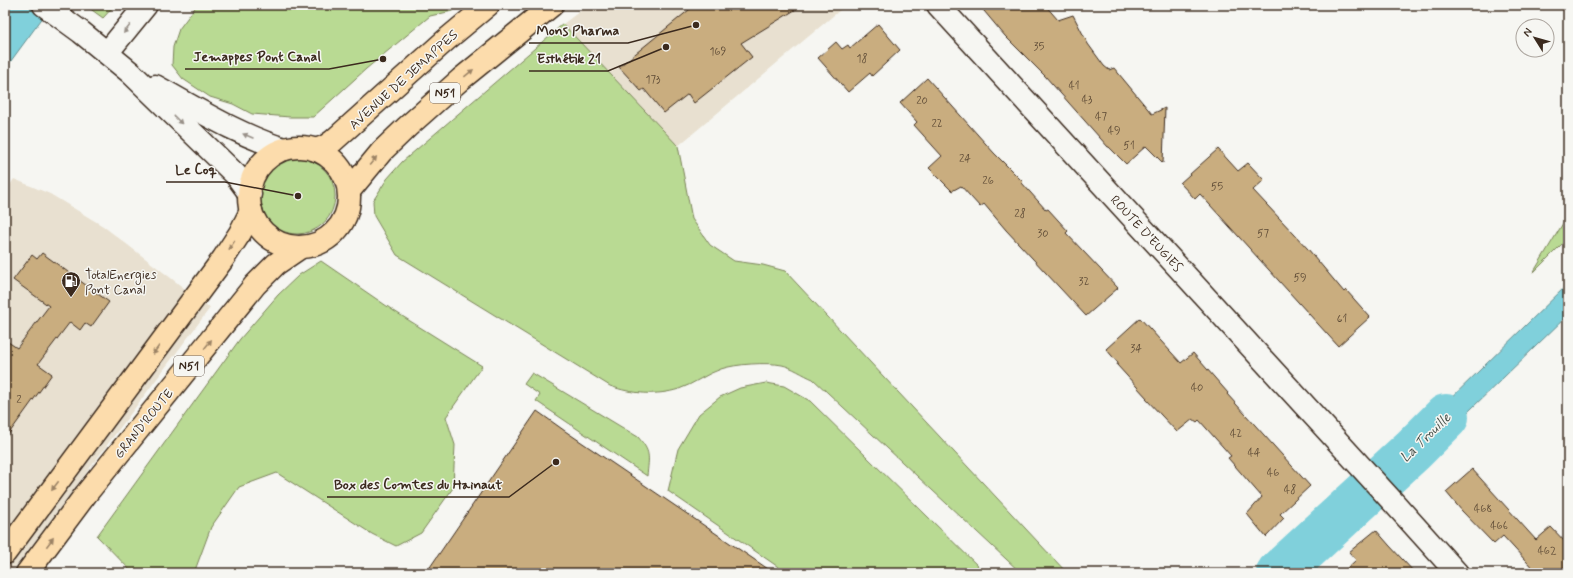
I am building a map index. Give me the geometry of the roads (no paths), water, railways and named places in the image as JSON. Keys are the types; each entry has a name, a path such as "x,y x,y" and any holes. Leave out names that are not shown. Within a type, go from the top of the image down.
{"main road":[{"name":"AVENUE DE JEMAPPES","path":"316,150 333,141 446,40 488,5"},
{"name":"N51","path":"349,191 382,151 407,127 461,79 552,5"},
{"path":"300,147 316,150 328,156 337,164 345,175 349,191 348,209 341,224 334,234 324,241 313,246 301,247 278,243 268,237 260,229 250,202 252,180 260,166 272,154 284,149 300,147"},
{"name":"N51","path":"5,553 223,259 240,233 250,202"},
{"name":"GRAND'ROUTE","path":"27,573 86,494 255,285 276,264 301,247"}],"street":[{"path":"44,5 131,72 187,129 236,175 250,202"},
{"path":"107,53 146,5"},
{"name":"ROUTE D'EUGIES","path":"938,5 1457,573"},
{"path":"131,72 243,134 261,142 284,149"}],"water":[{"path":"9,5 52,5 5,69 5,10"},
{"path":"1568,284 1568,315 1408,470 1395,453"},
{"path":"1346,497 1360,513 1294,573 1265,573"}],"waterway":[{"name":"La Trouille","path":"1279,573 1413,450 1446,417"}],"place":[{"name":"Mons Pharma","path":"696,25"},
{"name":"Esthétik 21","path":"666,47"},
{"name":"Jemappes Pont Canal","path":"383,59"},
{"name":"Le Coq","path":"298,196"},
{"name":"TotalEnergies Pont Canal","path":"71,298"},
{"name":"Box des Comtes du Hainaut","path":"556,462"}]}
